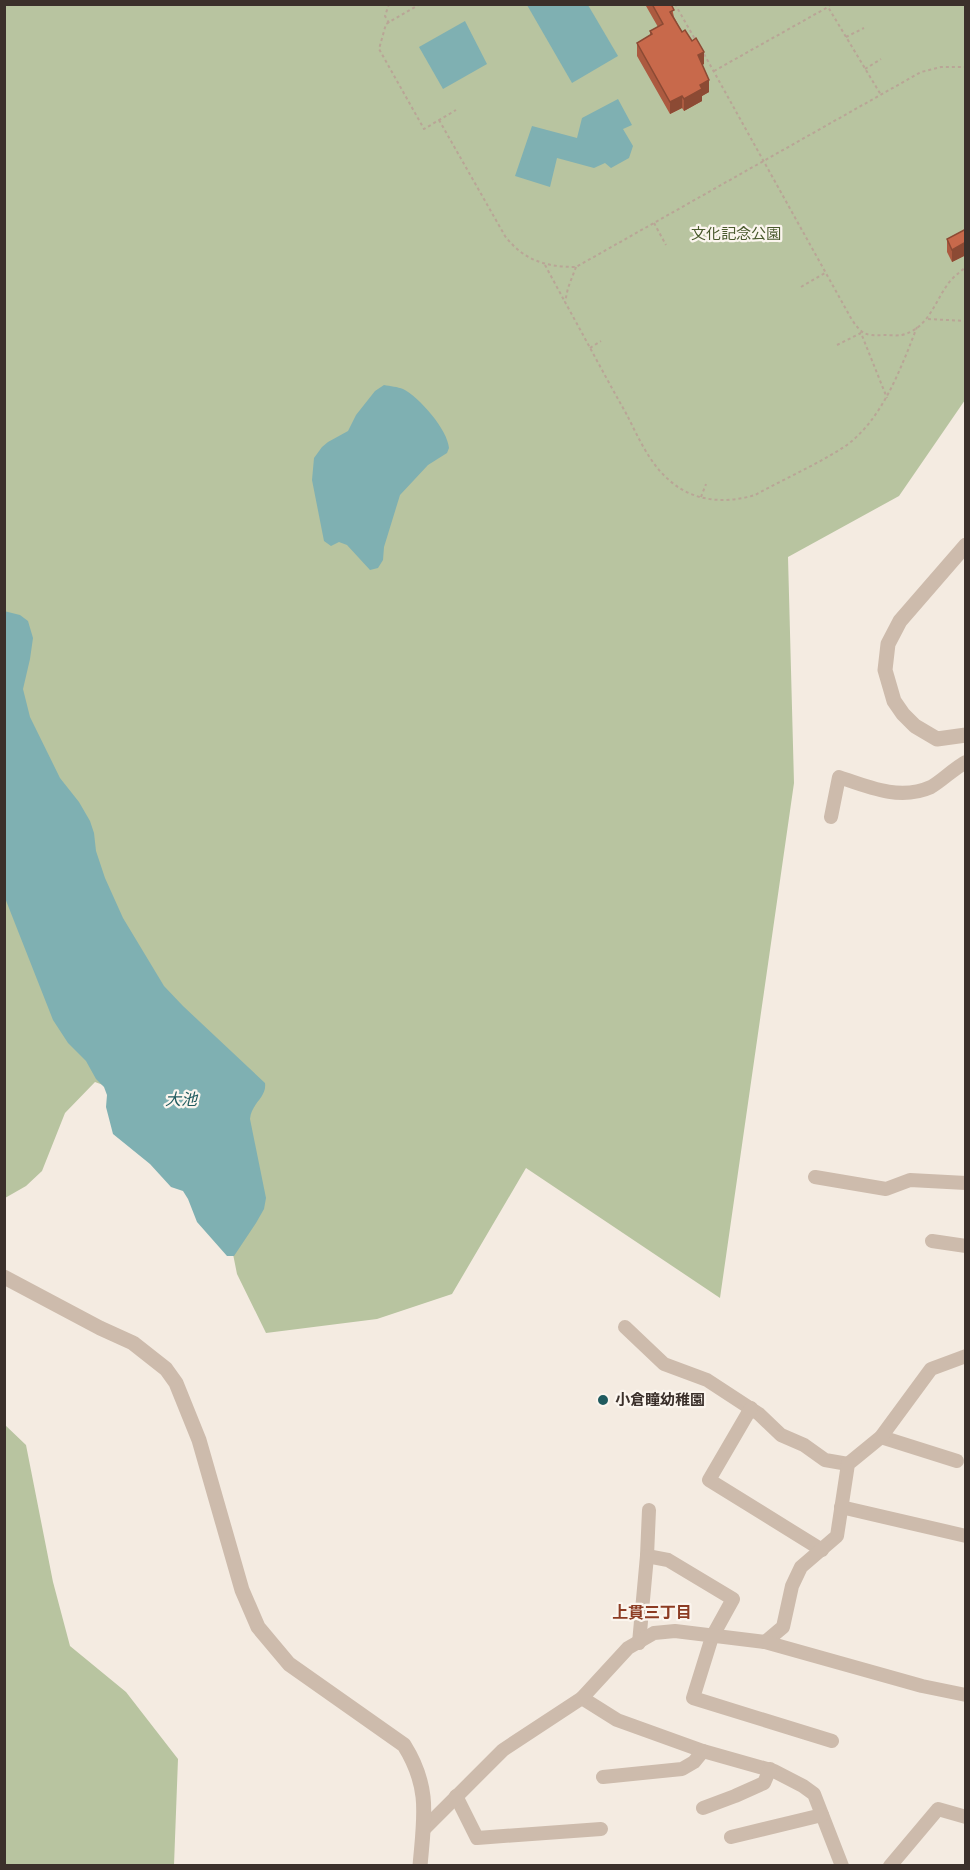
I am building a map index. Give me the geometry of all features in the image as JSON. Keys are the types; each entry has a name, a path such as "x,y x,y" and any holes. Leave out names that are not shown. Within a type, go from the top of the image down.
{"street":[{"path":"966,545 922,592 900,621 888,644 885,670 894,701 915,726 938,739 966,735"},
{"path":"831,817 839,777 888,793 909,792 930,787 966,762"},
{"path":"815,1177 886,1189 910,1180 966,1183"},
{"path":"932,1241 966,1246"},
{"path":"4,1276 100,1328 133,1343 166,1369 176,1383 199,1440 242,1590 258,1627 290,1664 404,1745 414,1762 425,1802 420,1866"},
{"path":"624,1327 664,1364 707,1380 751,1408 782,1435 804,1444 825,1460 848,1464"},
{"path":"765,1642 783,1627 792,1586 801,1567 837,1536 848,1464 881,1437 931,1369 966,1356"},
{"path":"751,1408 708,1480 822,1550"},
{"path":"881,1437 957,1461"},
{"path":"841,1507 966,1536"},
{"path":"639,1643 649,1510"},
{"path":"647,1556 668,1560 733,1599 712,1637 693,1698 832,1742"},
{"path":"423,1830 503,1750 582,1698 628,1648 654,1633 675,1631 765,1642 922,1686 966,1695"},
{"path":"582,1698 617,1720 703,1751 770,1769 803,1786 814,1794 842,1866"},
{"path":"603,1777 682,1769 694,1762 703,1751"},
{"path":"703,1808 764,1783 770,1769"},
{"path":"456,1797 477,1838 601,1829"},
{"path":"890,1866 938,1809 966,1817"},
{"path":"731,1837 822,1815"}],"path":[{"path":"389,4 384,16 389,23"},
{"path":"420,4 386,24 379,49 424,129 456,110"},
{"path":"675,4 697,43"},
{"path":"714,71 831,4"},
{"path":"827,6 881,95"},
{"path":"846,38 864,28"},
{"path":"703,52 825,273 861,333 887,398"},
{"path":"865,69 881,59"},
{"path":"440,120 513,247 544,264 554,267 576,267 921,72 941,67 966,67"},
{"path":"654,223 666,245"},
{"path":"544,264 654,463 669,480 701,497 721,501 739,500 755,495 845,446 861,432 887,398 917,327"},
{"path":"566,302 568,288 576,267"},
{"path":"837,345 861,333 873,336 903,335 917,327 928,320 935,304 951,280 966,267"},
{"path":"801,287 825,273"},
{"path":"928,320 966,321"},
{"path":"590,348 601,341"},
{"path":"701,497 706,484"}],"green space":[{"name":"文化記念公園","path":"5,5 965,5 965,400 899,496 788,557 794,783 720,1298 526,1168 452,1294 377,1319 266,1333 237,1274 219,1184 119,1091 95,1082 65,1113 42,1171 26,1186 5,1198"},
{"path":"4,1424 26,1445 53,1582 70,1646 126,1692 178,1759 174,1865 5,1865"}],"water":[{"path":"527,5 588,5 618,56 572,83"},
{"path":"465,21 487,64 443,89 419,47"},
{"path":"618,99 632,125 623,129 633,146 629,158 611,168 605,163 594,168 557,158 550,187 515,176 532,126 577,138 582,118"},
{"path":"384,385 403,389 417,399 444,432 449,448 447,453 428,465 400,495 384,547 383,560 378,568 370,570 347,545 339,542 331,546 324,541 312,480 314,458 322,447 348,431 356,415 375,391"},
{"name":"大池","path":"4,611 20,615 28,621 33,638 23,689 30,717 60,778 79,802 90,821 96,851 105,878 123,918 164,986 265,1083 264,1093 253,1109 250,1119 266,1198 264,1209 234,1256 227,1256 197,1222 183,1191 171,1187 150,1164 113,1134 104,1087 96,1079 86,1061 68,1043 53,1020 5,898"}],"building":[{"path":"652,4 671,4 674,10 670,12 682,32 685,30 692,41 696,38 704,52 698,55 709,80 700,85 702,89 684,99 682,96 670,102 637,43 652,34 650,31 663,24"},
{"path":"966,229 966,242 952,250 947,239"}],"place":[{"name":"小倉瞳幼稚園","path":"603,1400"}],"district":[{"name":"上貫三丁目","path":"652,1612"}]}
